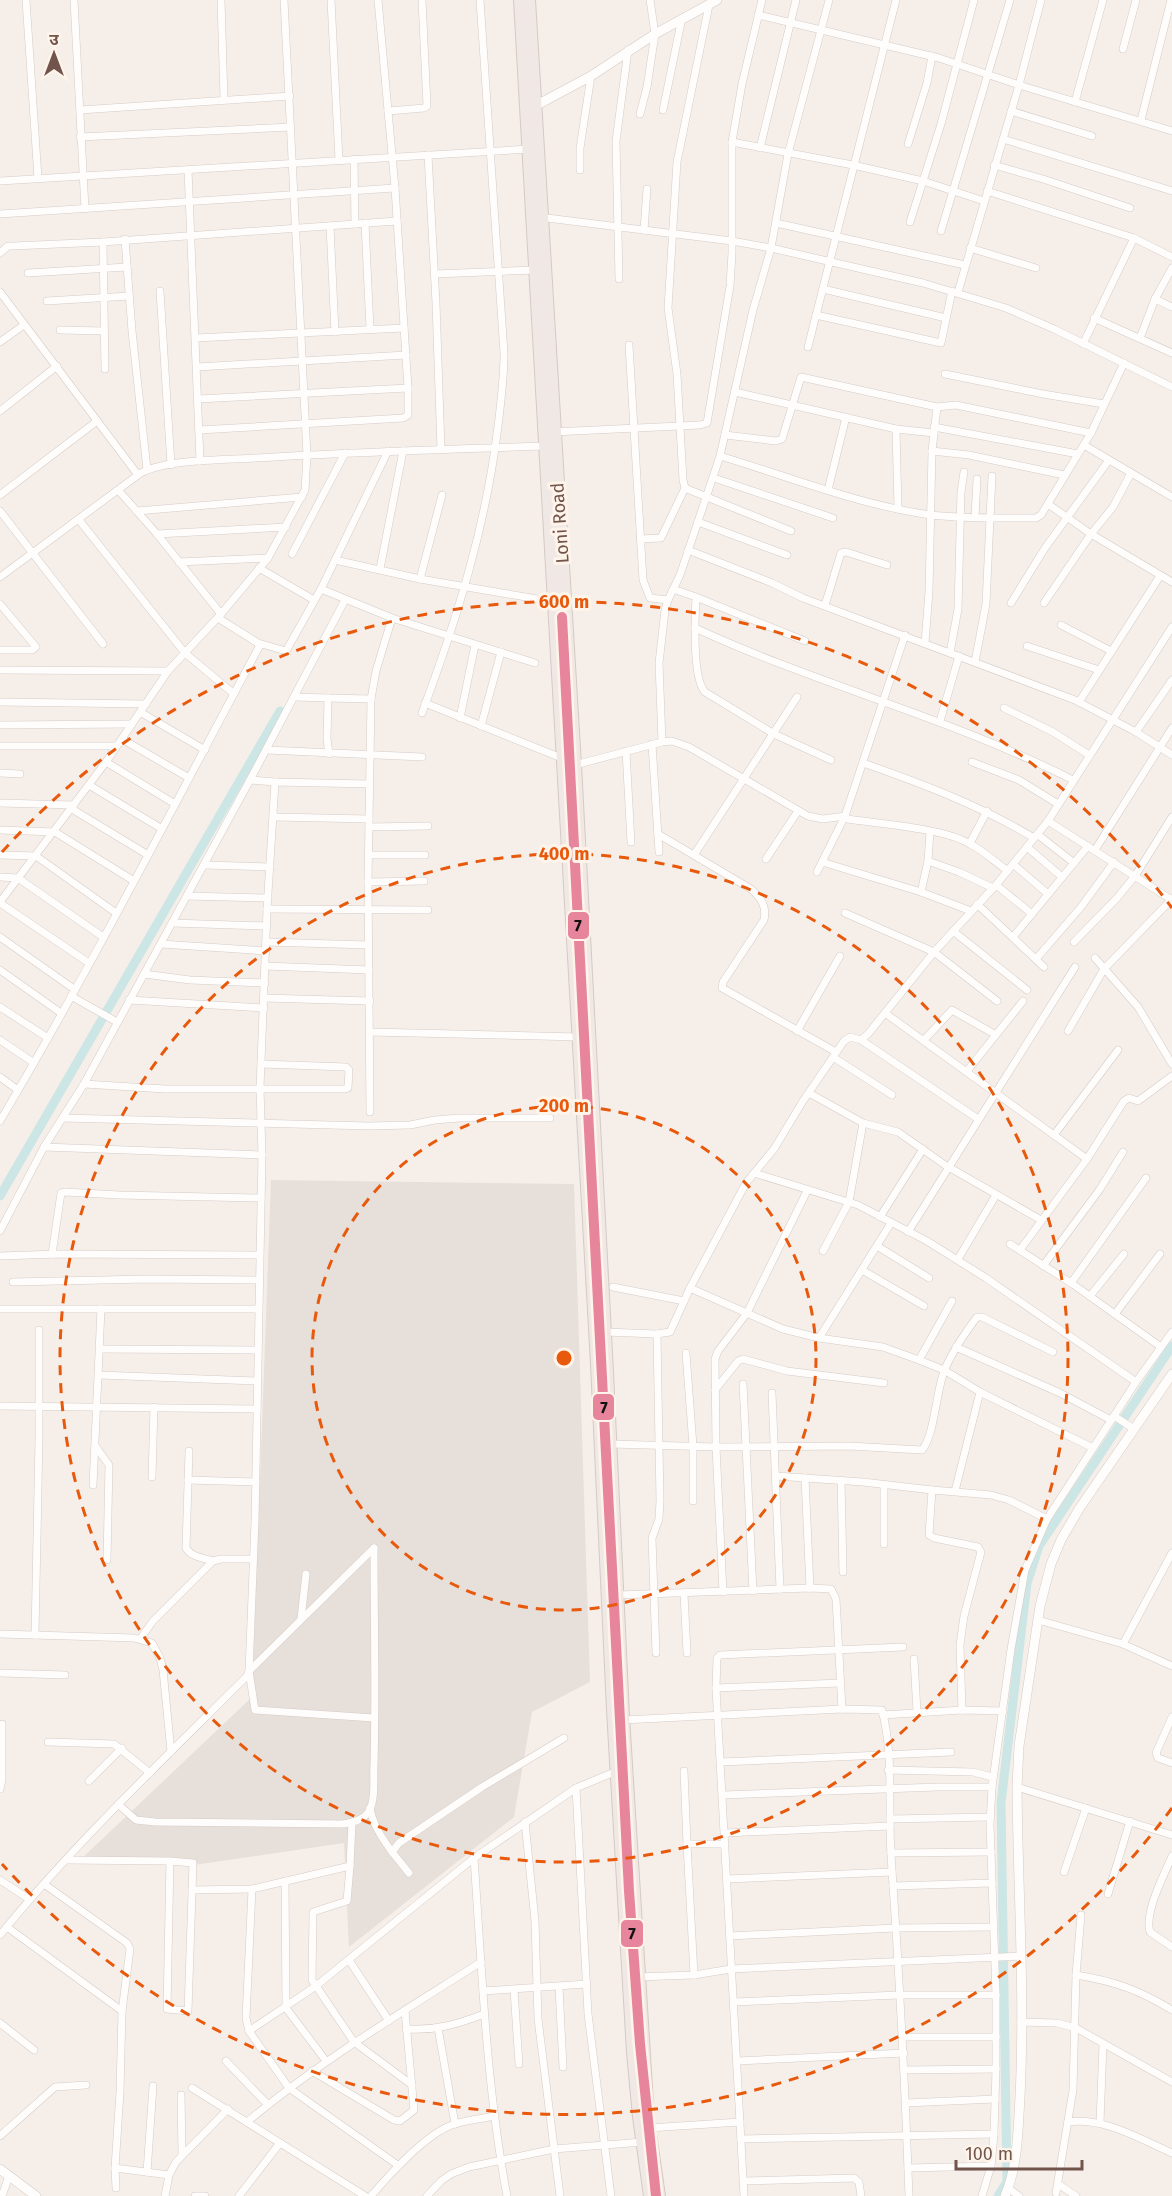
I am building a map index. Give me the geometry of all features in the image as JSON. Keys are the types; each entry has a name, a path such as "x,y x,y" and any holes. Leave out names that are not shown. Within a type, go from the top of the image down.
{"highway":[{"name":"Loni Road","path":"520,0 529,150 538,217 536,270 551,446 605,1332 634,1977 634,2062 650,2196"},
{"name":"Loni Road","path":"529,0 550,432"},
{"name":"Loni Road","path":"551,446 555,602 570,762 579,1037 617,1771 634,1977 649,2128 659,2196"}],"street":[{"path":"26,0 38,178"},
{"path":"74,0 85,209"},
{"path":"221,0 224,99"},
{"path":"89,963 0,903 106,762 168,671 268,558 302,497 307,482 284,0"},
{"path":"331,0 339,160"},
{"path":"199,430 403,418 409,412 395,188 378,0"},
{"path":"388,111 426,106 422,0"},
{"path":"422,713 466,587 478,540 495,448 504,365 480,0"},
{"path":"640,114 647,87 655,34 650,0"},
{"path":"550,432 704,425 708,418 732,268 732,142 742,84 762,0"},
{"path":"760,148 796,0"},
{"path":"662,742 659,663 668,600 714,478 720,456 753,310 771,248 788,154 828,0"},
{"path":"808,346 896,0"},
{"path":"910,222 958,63 974,0"},
{"path":"941,231 1010,0"},
{"path":"816,315 941,343 946,318 965,265 1019,85 1041,0"},
{"path":"1075,102 1103,0"},
{"path":"1123,49 1136,0"},
{"path":"1141,120 1171,0"},
{"path":"535,106 591,76 628,50 713,2"},
{"path":"640,539 661,538 686,488 682,473 677,374 668,308 677,162 713,2"},
{"path":"759,15 958,63 1019,85 1172,130"},
{"path":"663,110 682,18"},
{"path":"619,279 616,226 616,141 628,50"},
{"path":"908,144 927,83 932,56"},
{"path":"580,170 580,148 591,76"},
{"path":"80,111 290,96"},
{"path":"1011,111 1092,136"},
{"path":"80,137 291,127"},
{"path":"1003,139 1172,191"},
{"path":"732,142 923,181 984,201"},
{"path":"0,181 529,150"},
{"path":"428,155 441,449"},
{"path":"354,159 355,224"},
{"path":"994,165 1130,208"},
{"path":"188,170 200,461"},
{"path":"0,214 395,188"},
{"path":"644,230 647,189"},
{"path":"987,191 1134,238 1172,257"},
{"path":"538,217 732,241 830,261 955,291 1006,309 1172,387"},
{"path":"0,253 8,246 103,242 397,221"},
{"path":"365,223 370,329"},
{"path":"776,223 965,265"},
{"path":"330,226 335,332"},
{"path":"1083,344 1134,238"},
{"path":"125,239 147,470"},
{"path":"103,242 105,369"},
{"path":"970,248 1036,268"},
{"path":"28,273 128,267"},
{"path":"1140,338 1155,299 1169,280 1172,268"},
{"path":"435,274 536,270"},
{"path":"823,289 946,318"},
{"path":"160,291 171,465"},
{"path":"0,292 138,475"},
{"path":"47,301 129,296"},
{"path":"1155,299 1172,307"},
{"path":"1094,318 1172,353"},
{"path":"0,342 24,325"},
{"path":"196,338 404,328"},
{"path":"60,330 104,331"},
{"path":"629,345 644,580 649,596 653,600 668,600"},
{"path":"197,367 406,355"},
{"path":"720,456 898,509 961,517 1036,518 1041,515 1091,433 1124,363"},
{"path":"0,411 57,366"},
{"path":"945,374 1104,404"},
{"path":"725,435 779,441 784,434 799,378 802,377 937,407 956,405 1091,433"},
{"path":"198,399 408,388"},
{"path":"735,392 896,429 934,430 1078,454"},
{"path":"925,643 932,451 937,407"},
{"path":"828,490 846,417"},
{"path":"0,495 97,421"},
{"path":"896,429 898,509"},
{"path":"1084,445 1172,497"},
{"path":"0,577 147,470 200,461 388,451 551,446"},
{"path":"119,491 157,534 219,616 258,643 286,651 321,589 388,451"},
{"path":"380,569 403,451"},
{"path":"932,451 969,455 1064,475"},
{"path":"292,554 345,453"},
{"path":"1011,603 1066,517 1109,460"},
{"path":"950,653 958,609 961,492 964,472"},
{"path":"1044,603 1091,534 1118,500 1131,472"},
{"path":"975,662 986,604 992,476"},
{"path":"714,478 833,518"},
{"path":"975,517 976,479"},
{"path":"686,488 791,531"},
{"path":"420,579 442,495"},
{"path":"136,511 302,497"},
{"path":"1048,504 1091,534 1172,582"},
{"path":"0,511 103,644"},
{"path":"79,520 185,653 234,694"},
{"path":"698,522 788,555"},
{"path":"157,534 286,527"},
{"path":"688,550 1079,702 1136,732 1172,755"},
{"path":"825,605 841,553 846,552 887,565"},
{"path":"179,562 268,558"},
{"path":"335,560 420,579 555,602"},
{"path":"260,568 314,600"},
{"path":"1079,702 1160,576"},
{"path":"321,589 392,618 535,663"},
{"path":"673,589 805,641"},
{"path":"696,597 695,627 701,687 705,692 774,734 831,760"},
{"path":"0,1231 44,1147 84,1084 267,750 345,600"},
{"path":"0,604 36,649 0,650"},
{"path":"370,1112 369,755 371,699 376,671 392,618"},
{"path":"1060,625 1111,651"},
{"path":"695,627 747,652 940,721 1040,763 1073,780"},
{"path":"861,1040 933,952 995,886 1048,821 1172,627"},
{"path":"817,872 845,816 905,635"},
{"path":"1,1115 34,1064 176,804 259,647 258,643"},
{"path":"460,718 475,645"},
{"path":"1027,646 1099,670"},
{"path":"481,726 501,652"},
{"path":"940,721 959,656"},
{"path":"0,670 168,671"},
{"path":"1136,732 1172,680"},
{"path":"294,697 371,699"},
{"path":"694,855 797,697"},
{"path":"328,698 329,754"},
{"path":"0,702 146,704"},
{"path":"425,703 570,762 672,741 689,747 744,781 798,811 816,818 845,816 848,819 930,832 970,843 1008,871"},
{"path":"1004,708 1053,732 1089,755"},
{"path":"140,712 205,750"},
{"path":"0,725 132,724"},
{"path":"1013,938 1074,863 1091,848 1172,728"},
{"path":"122,739 189,778"},
{"path":"652,744 659,852"},
{"path":"0,746 116,746"},
{"path":"267,750 422,757"},
{"path":"626,751 631,842"},
{"path":"106,762 176,804"},
{"path":"972,762 1019,780 1058,804"},
{"path":"863,764 927,785 987,811 1036,836 1074,863"},
{"path":"0,773 20,774"},
{"path":"250,780 369,784"},
{"path":"275,782 260,1088 262,1155 256,1482 249,1671 255,1710 374,1718"},
{"path":"89,785 162,829"},
{"path":"0,803 73,807 148,855"},
{"path":"766,859 798,811"},
{"path":"970,843 987,811"},
{"path":"274,817 429,826"},
{"path":"1074,942 1135,876 1172,817"},
{"path":"1048,821 1172,900 1104,969 1068,1031"},
{"path":"0,830 55,832 134,881"},
{"path":"921,892 928,861 930,832"},
{"path":"658,834 751,889 765,908 762,924 723,982 722,988 835,1054 892,1095"},
{"path":"1026,847 1062,877"},
{"path":"0,855 36,856 116,913"},
{"path":"369,855 425,855"},
{"path":"928,861 995,886 1032,914"},
{"path":"822,862 921,892 971,911"},
{"path":"1036,959 1082,907 1114,862"},
{"path":"1013,864 1048,894"},
{"path":"204,865 270,867"},
{"path":"0,878 18,878 103,937"},
{"path":"369,882 424,881"},
{"path":"187,896 268,898"},
{"path":"977,904 1044,967"},
{"path":"267,909 428,910"},
{"path":"845,913 933,952 998,1001"},
{"path":"172,923 267,926"},
{"path":"953,931 1027,990"},
{"path":"0,937 73,993 81,1002 117,1022"},
{"path":"266,942 369,945"},
{"path":"160,944 266,951"},
{"path":"797,1031 840,956"},
{"path":"1095,958 1138,1007 1172,1064"},
{"path":"265,966 369,970"},
{"path":"908,1232 1075,967"},
{"path":"0,970 61,1013"},
{"path":"144,974 200,980 265,983"},
{"path":"264,998 370,1001"},
{"path":"129,1000 264,1008"},
{"path":"967,1071 1023,1001"},
{"path":"0,1007 48,1038"},
{"path":"924,1040 952,1010 996,1035"},
{"path":"885,1013 1087,1158"},
{"path":"370,1032 579,1037"},
{"path":"605,1332 657,1334 670,1332 690,1288 746,1183 774,1149 809,1093 848,1038 861,1040 978,1119"},
{"path":"0,1040 34,1064"},
{"path":"1054,1135 1118,1050"},
{"path":"84,1084 165,1089 344,1089 349,1086 349,1070 346,1067 261,1064"},
{"path":"1020,1250 1087,1158 1126,1099 1137,1102 1172,1076"},
{"path":"0,1077 18,1090"},
{"path":"809,1093 863,1123 898,1132 949,1167 1041,1220"},
{"path":"63,1118 410,1125 459,1118 550,1118"},
{"path":"823,1251 849,1202 863,1123"},
{"path":"44,1147 262,1155"},
{"path":"880,1217 923,1149"},
{"path":"1043,1266 1093,1198 1123,1152"},
{"path":"754,1173 849,1202 958,1259 1136,1382"},
{"path":"1071,1283 1146,1178"},
{"path":"723,1592 716,1447 717,1355 747,1313 807,1191"},
{"path":"52,1254 61,1193 261,1198"},
{"path":"958,1259 996,1195"},
{"path":"819,1338 891,1223"},
{"path":"1010,1244 1071,1283 1161,1347"},
{"path":"877,1246 929,1278"},
{"path":"1090,1296 1124,1254"},
{"path":"1115,1314 1160,1254"},
{"path":"0,1256 259,1255"},
{"path":"862,1270 924,1306"},
{"path":"13,1282 147,1279 258,1280"},
{"path":"613,1287 684,1301"},
{"path":"690,1288 783,1329 819,1338 883,1347 919,1360 944,1370 980,1392 1093,1448"},
{"path":"919,1360 952,1301"},
{"path":"0,1309 258,1309"},
{"path":"93,1485 101,1309"},
{"path":"611,1444 716,1447 775,1445 922,1450 928,1438 944,1370 956,1347 978,1316 1053,1352"},
{"path":"34,1635 39,1330"},
{"path":"982,2196 991,2166 994,2134 996,1995 999,1958 994,1927 992,1883 990,1817 992,1777 1025,1570 1047,1519 1093,1448 1117,1420 1136,1382 1172,1332"},
{"path":"656,1653 652,1538 659,1520 657,1334"},
{"path":"956,1347 1134,1429"},
{"path":"100,1349 257,1350"},
{"path":"686,1353 693,1446 693,1501"},
{"path":"715,1390 738,1361 743,1359 787,1371 884,1383"},
{"path":"1019,2196 1006,2192 1017,2136 1021,2022 1017,1956 1017,1787 1019,1746 1038,1620 1045,1583 1061,1540 1079,1509 1172,1374"},
{"path":"99,1375 257,1381"},
{"path":"743,1384 746,1487 753,1591"},
{"path":"956,1491 980,1392"},
{"path":"772,1393 780,1589"},
{"path":"0,1406 257,1409"},
{"path":"152,1477 154,1407"},
{"path":"96,1447 109,1465 107,1560"},
{"path":"189,1451 186,1548 194,1556 213,1561 254,1559"},
{"path":"776,1476 956,1491 1000,1498 1047,1519"},
{"path":"805,1478 810,1588"},
{"path":"188,1480 256,1482"},
{"path":"841,1481 843,1572"},
{"path":"884,1485 884,1544"},
{"path":"932,1490 929,1535 933,1538 978,1547 981,1552 964,1616 960,1646 962,1710"},
{"path":"0,1935 29,1899 119,1804 374,1548 374,1718 370,1808 376,1827 409,1873"},
{"path":"1124,1644 1172,1553"},
{"path":"140,1639 153,1622 213,1561"},
{"path":"301,1619 306,1574"},
{"path":"618,1595 831,1589 836,1599 842,1709"},
{"path":"684,1593 687,1653"},
{"path":"1038,1620 1124,1644 1172,1666"},
{"path":"0,1634 140,1639 152,1643 160,1658 171,1752"},
{"path":"744,2196 716,1688 717,1658 720,1655 903,1647"},
{"path":"914,1659 916,1712"},
{"path":"0,1673 66,1675"},
{"path":"716,1688 840,1683"},
{"path":"623,1720 842,1709 882,1710 888,1753 909,2196"},
{"path":"883,1714 962,1710 1003,1711"},
{"path":"1172,1717 1156,1753 1158,1758 1172,1763"},
{"path":"0,1790 2,1724"},
{"path":"392,1852 399,1843 473,1793 564,1738"},
{"path":"48,1742 107,1742 122,1748 150,1773"},
{"path":"89,1781 122,1748"},
{"path":"721,1762 951,1752"},
{"path":"888,1770 973,1772 992,1777"},
{"path":"249,2031 316,1986 474,1858 576,1788 617,1771"},
{"path":"684,1771 694,1975"},
{"path":"723,1795 992,1787"},
{"path":"1017,1787 1172,1835"},
{"path":"576,1788 588,2014 611,2196"},
{"path":"119,1804 132,1817 144,1821 352,1822 362,1818 370,1808"},
{"path":"1064,1872 1086,1808"},
{"path":"725,1833 990,1817"},
{"path":"1108,1894 1130,1821"},
{"path":"352,1822 347,1901 313,1912 312,1980 354,2042 412,2085"},
{"path":"525,1822 535,1922 538,2019 560,2196"},
{"path":"687,1844 725,1844"},
{"path":"891,1853 991,1852"},
{"path":"1172,1856 1155,1898 1148,1926 1150,1932 1172,1947"},
{"path":"474,1858 484,2014 494,2116 507,2196"},
{"path":"66,1860 170,1861 193,1863 188,2011 167,2009 170,1861"},
{"path":"192,1890 252,1889 350,1866"},
{"path":"727,1879 892,1872"},
{"path":"0,1880 29,1899"},
{"path":"285,1881 286,2008 326,2061"},
{"path":"893,1886 992,1883"},
{"path":"44,1884 129,1946 122,2011 116,2187"},
{"path":"252,1889 246,2018 249,2031 289,2088 399,2166"},
{"path":"1056,2193 1073,2090 1076,1975 1081,1915"},
{"path":"7,1927 122,2011"},
{"path":"730,1936 895,1928 994,1927"},
{"path":"634,1977 694,1975 731,1969 1017,1956"},
{"path":"349,1960 389,2021"},
{"path":"247,2122 326,2061 481,1962"},
{"path":"1076,1975 1123,1985 1146,1994 1172,2010"},
{"path":"483,1991 587,1984"},
{"path":"559,1987 563,2067"},
{"path":"514,1990 519,2064"},
{"path":"734,2002 899,1995 996,1995"},
{"path":"312,2071 394,2120 400,2121 414,2110 405,2011"},
{"path":"406,2029 438,2028 484,2014"},
{"path":"1021,2022 1057,2024 1076,2028 1172,2082"},
{"path":"0,2023 34,2050"},
{"path":"438,2028 455,2124"},
{"path":"903,2037 996,2037"},
{"path":"1100,2122 1103,2044"},
{"path":"738,2061 904,2053"},
{"path":"226,2061 268,2104"},
{"path":"904,2070 996,2069"},
{"path":"0,2136 55,2087 86,2085"},
{"path":"147,2172 153,2086"},
{"path":"192,2088 365,2196"},
{"path":"181,2095 182,2154"},
{"path":"906,2103 995,2099"},
{"path":"165,2196 169,2175 182,2154 228,2109"},
{"path":"371,2196 399,2166 436,2134 455,2124 494,2116"},
{"path":"649,2128 740,2122"},
{"path":"1068,2122 1100,2122 1172,2153"},
{"path":"741,2139 994,2134"},
{"path":"427,2196 451,2174 500,2159 554,2149 643,2142"},
{"path":"239,2196 280,2143"},
{"path":"908,2168 991,2166"},
{"path":"115,2168 169,2175"},
{"path":"0,2169 36,2196"},
{"path":"2,2196 9,2176"},
{"path":"744,2181 854,2178 859,2182 861,2196"},
{"path":"1058,2184 1076,2196"},
{"path":"195,2196 204,2196"}],"shaded area":[{"path":"271,1180 574,1184 590,1682 532,1712 514,1817 349,1947 344,1843 194,1865 78,1862 252,1697"}],"waterway":[{"path":"0,1196 280,711"},
{"path":"998,2196 1007,2182 1001,1803 1027,1583 1039,1546 1172,1346"}],"transit line":[{"name":"7","path":"562,617 629,1891 640,2044 656,2196"}]}
